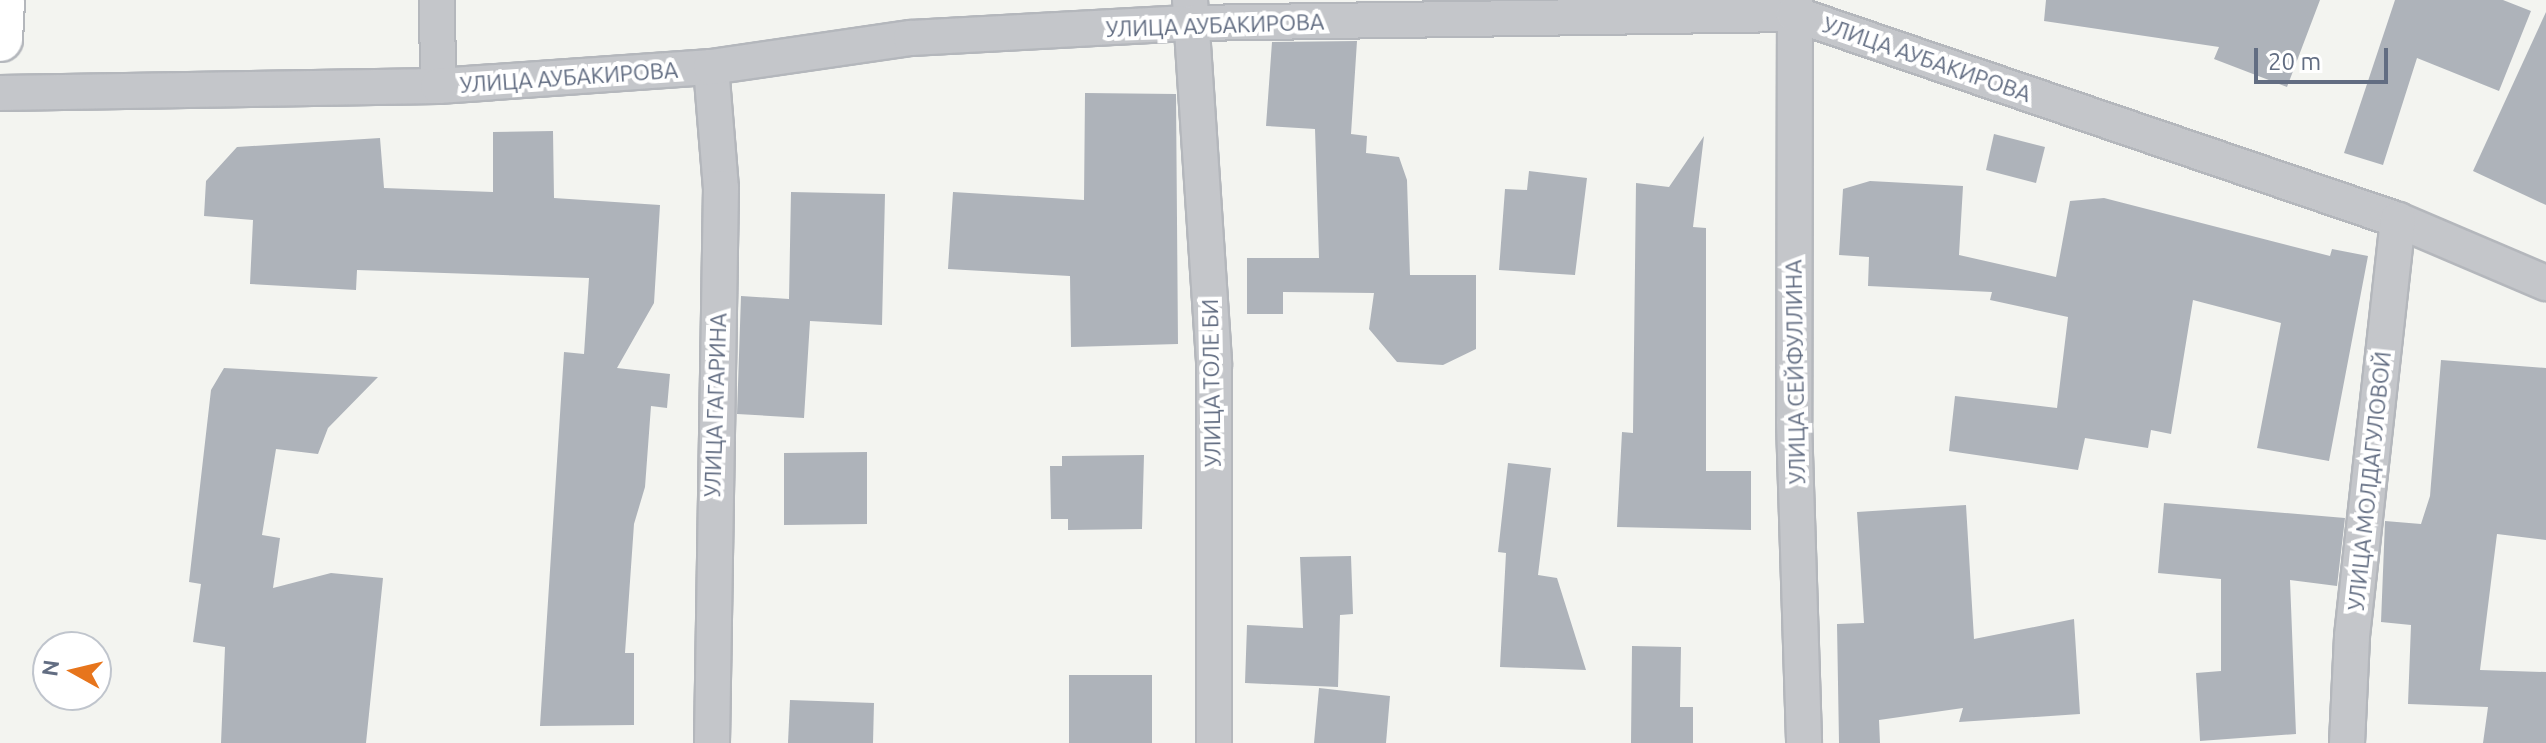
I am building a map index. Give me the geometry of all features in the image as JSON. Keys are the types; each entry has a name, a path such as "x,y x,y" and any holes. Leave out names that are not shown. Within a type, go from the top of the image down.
{"main road":[{"path":"0,39 2,0"}],"street":[{"path":"437,0 438,86"},
{"name":"УЛИЦА АУБАКИРОВА","path":"0,93 438,86 711,67 911,38 1191,12 1794,7 2398,220 2546,283"},
{"name":"УЛИЦА СЕЙФУЛЛИНА","path":"1794,7 1804,743"},
{"name":"УЛИЦА ТОЛЕ БИ","path":"1191,12 1214,365 1214,743"},
{"name":"УЛИЦА ГАГАРИНА","path":"711,67 721,188 712,743"},
{"name":"УЛИЦА МОЛДАГУЛОВОЙ","path":"2347,743 2352,636 2398,220"}],"building":[{"path":"2046,0 2320,0 2287,87 2214,59 2219,47 2044,21"},
{"path":"2395,0 2503,0 2531,11 2499,91 2417,58 2383,165 2344,153"},
{"path":"2546,12 2546,205 2473,171"},
{"path":"1357,41 1351,134 1367,136 1366,153 1399,157 1407,180 1410,275 1476,275 1476,349 1443,365 1397,362 1369,329 1374,293 1283,292 1283,314 1247,314 1247,258 1319,258 1315,129 1266,126 1272,42"},
{"path":"1085,93 1176,94 1178,344 1071,347 1070,276 948,269 953,192 1084,200"},
{"path":"553,131 554,198 660,205 654,303 617,368 670,374 667,408 651,406 645,487 634,524 625,653 634,653 634,725 540,726 564,352 584,354 589,278 357,270 356,290 250,284 253,220 204,216 206,181 237,147 380,138 384,188 493,192 493,132"},
{"path":"1994,134 2045,147 2036,183 1986,170"},
{"path":"1704,136 1693,227 1706,228 1706,471 1751,471 1751,530 1617,527 1622,432 1633,433 1636,183 1669,187"},
{"path":"1529,171 1587,178 1575,275 1499,270 1505,189 1527,190"},
{"path":"1870,181 1963,186 1959,255 2056,277 2070,201 2104,198 2330,256 2332,249 2368,256 2329,461 2257,448 2281,323 2193,300 2171,434 2151,430 2148,448 2085,438 2078,470 1949,451 1955,396 2057,408 2068,317 1990,300 1992,292 1868,286 1869,257 1839,255 1843,189"},
{"path":"791,192 885,194 882,325 810,321 804,418 737,414 741,296 789,299"},
{"path":"2441,360 2546,368 2546,540 2497,534 2480,670 2546,672 2546,743 2483,743 2488,707 2408,704 2411,625 2381,622 2385,521 2421,524 2430,496"},
{"path":"224,368 378,377 328,428 318,454 276,449 262,535 280,538 273,588 331,573 383,578 366,743 221,743 225,647 193,642 201,584 189,582 211,390"},
{"path":"867,452 867,524 784,525 784,453"},
{"path":"1144,455 1142,529 1068,530 1068,519 1051,519 1050,466 1062,466 1062,456"},
{"path":"1508,463 1551,468 1538,575 1557,578 1586,670 1500,667 1506,553 1498,552"},
{"path":"2164,503 2345,518 2337,586 2290,580 2296,734 2200,741 2196,673 2221,671 2221,579 2158,573"},
{"path":"1966,505 1974,639 2074,619 2080,714 1959,722 1963,708 1879,720 1880,743 1839,743 1837,624 1864,623 1857,512"},
{"path":"1351,556 1353,614 1340,615 1338,687 1245,683 1247,625 1303,628 1300,557"},
{"path":"1632,646 1681,647 1680,707 1693,707 1693,743 1631,743"},
{"path":"1069,675 1152,675 1152,743 1069,743"},
{"path":"1319,688 1390,696 1386,743 1314,743"},
{"path":"790,700 874,703 873,743 788,743"}]}
